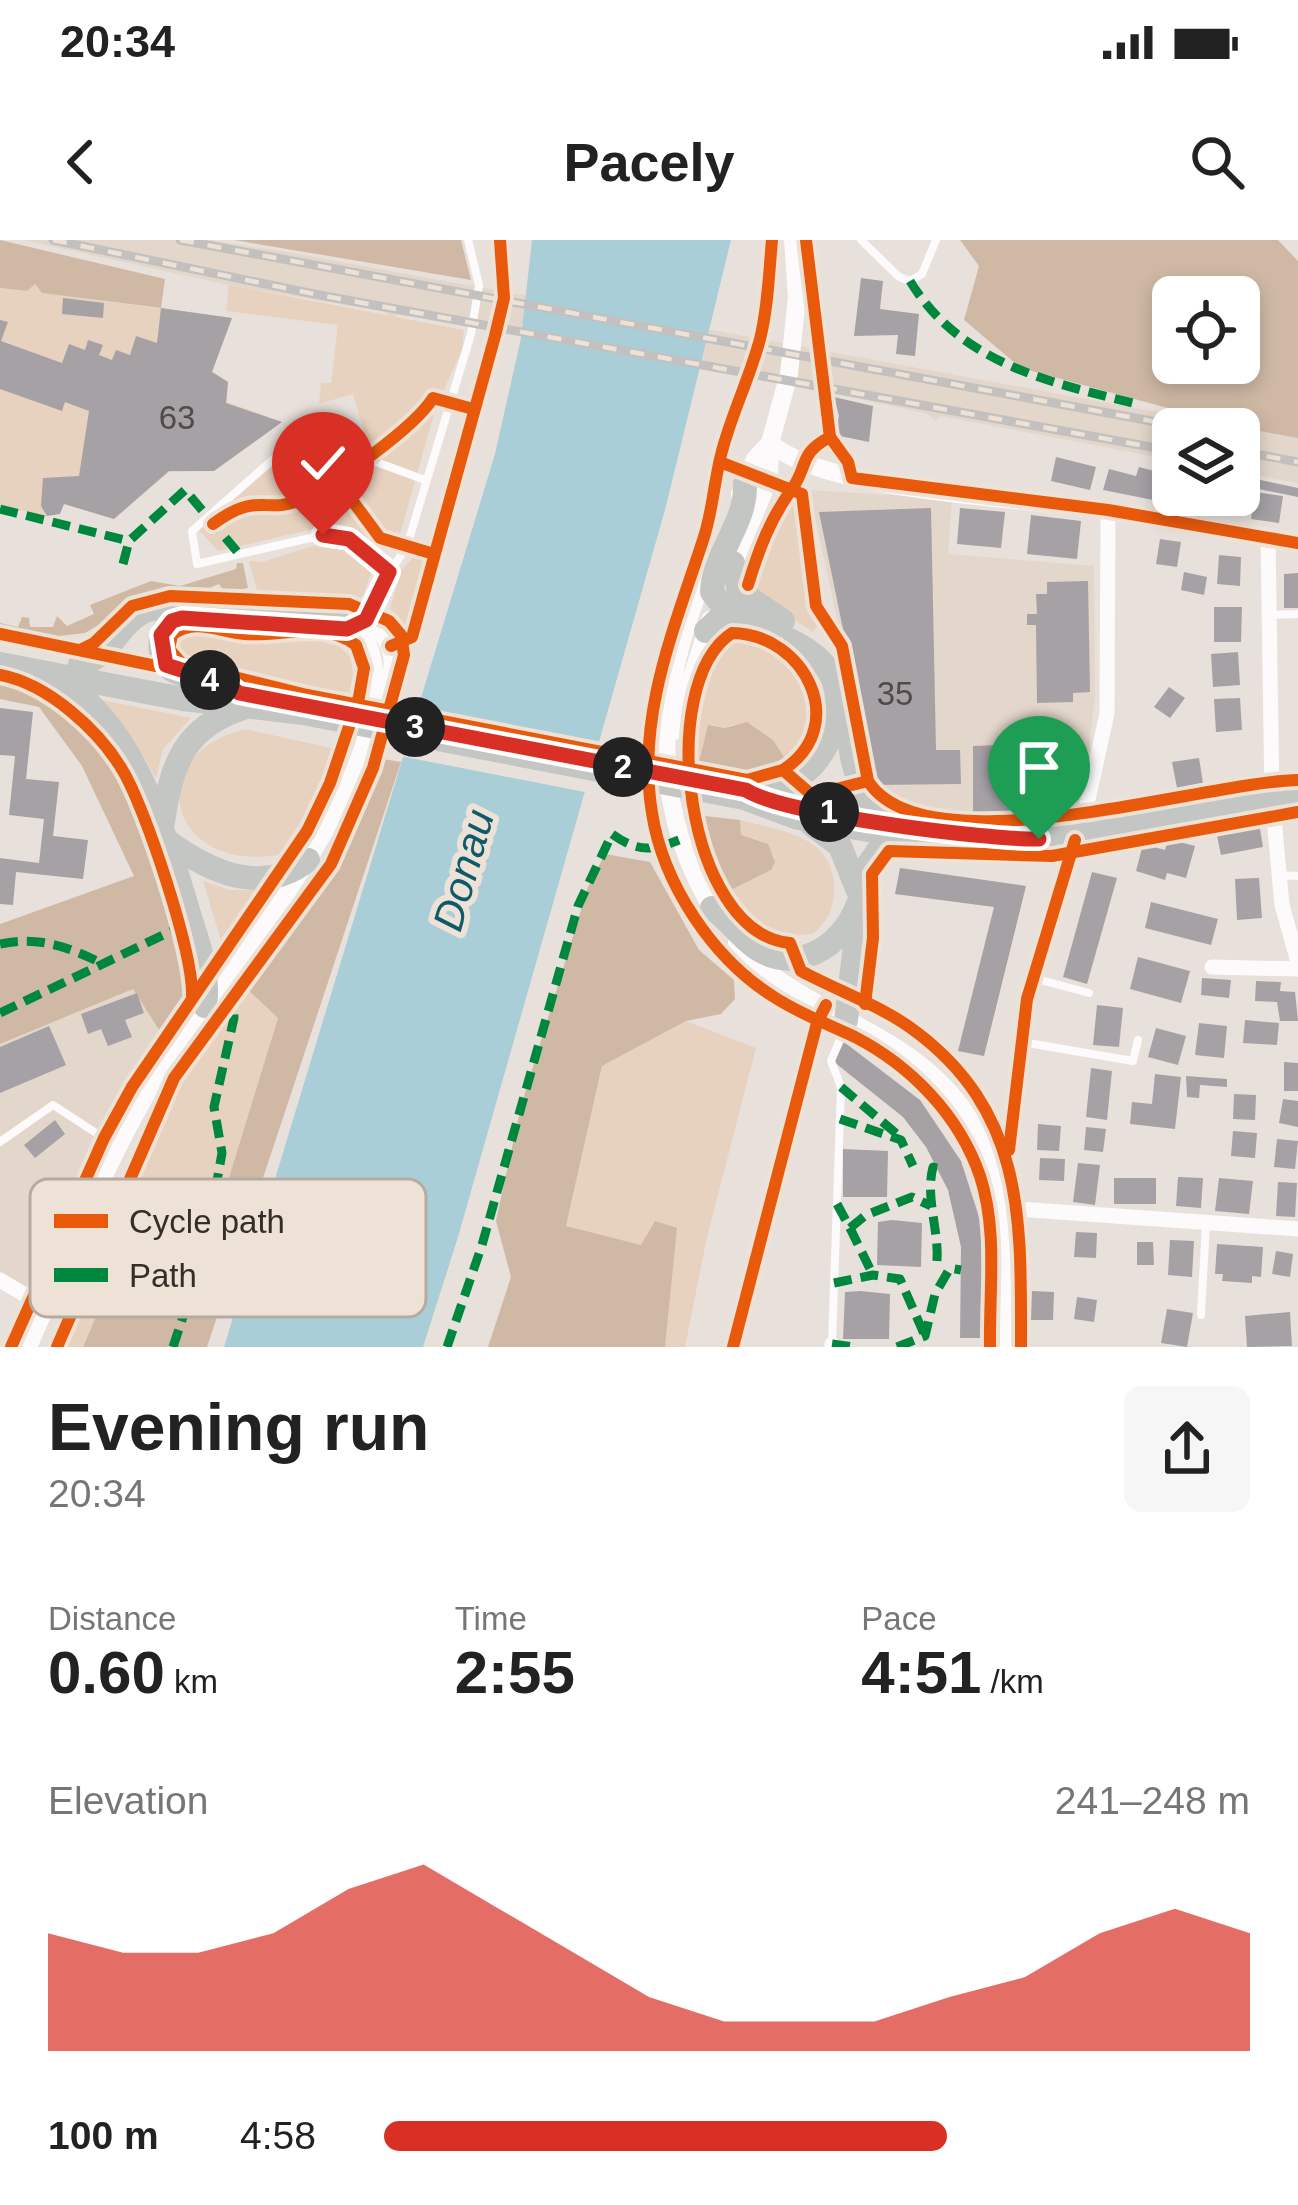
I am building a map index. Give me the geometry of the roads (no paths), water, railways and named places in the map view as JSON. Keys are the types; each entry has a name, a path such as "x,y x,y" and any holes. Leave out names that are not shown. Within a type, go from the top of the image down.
{"main road":[{"path":"745,484 743,505 712,585 728,608 788,637 821,664 833,685 837,709 831,735 810,769 777,788 745,794"},
{"path":"734,563 739,591 818,645 840,676 857,785 895,830"},
{"path":"80,664 101,656 139,614 172,604 335,612 360,630"},
{"path":"706,631 728,608"},
{"path":"244,700 228,685 166,665 160,644 166,626 182,618 360,630"},
{"path":"0,647 244,700 745,794 895,830"},
{"path":"0,664 182,699 244,700"},
{"path":"42,672 71,687 120,743 165,833 204,959 205,1006"},
{"path":"165,833 171,774 186,741 244,700"},
{"path":"745,794 798,818 840,846 858,899 856,965 846,1020"},
{"path":"798,818 988,840 1076,836 1272,796 1298,795"},
{"path":"712,908 763,952 793,959 812,955 838,938 873,856 895,830"},
{"path":"165,833 210,870 241,878 291,872 308,860"}],"street":[{"path":"728,608 734,563 769,479 770,443 784,400 795,334 793,240"},
{"path":"770,443 755,459 700,584 678,652 667,704 667,759 679,840 712,908 756,964 919,1063 983,1144 1004,1208 1007,1347"},
{"path":"770,443 801,464 852,478 1108,510 1298,543"},
{"path":"1000,1185 1008,1163 1032,977 1076,836 1107,713 1108,510"},
{"path":"1212,967 1298,966 1286,931 1272,796 1268,537"},
{"path":"103,1179 146,1094 308,860 352,778 376,703 391,679 393,655 387,638 360,630"},
{"path":"667,759 706,631"},
{"path":"1004,1208 1298,1229"},
{"path":"0,1280 30,1298"},
{"path":"28,1347 41,1317"}],"lane":[{"path":"360,630 407,546 471,334 479,285 468,240"},
{"path":"861,240 899,277 910,281 922,274 936,240"},
{"path":"389,572 349,539 323,535 197,564 192,531 289,446 330,445 425,480"},
{"path":"1269,615 1298,614"},
{"path":"1279,875 1298,876"},
{"path":"1032,977 1088,993"},
{"path":"832,1346 842,1087 831,1061 846,1020"},
{"path":"1021,1042 1133,1061 1138,1040"},
{"path":"0,1142 53,1106 117,1147"},
{"path":"1201,1315 1206,1222"}],"water":[{"name":"Donau","path":"532,240 731,240 665,510 423,1347 224,1347 233,1317 426,1317 426,1179 275,1179 495,454 521,338"}],"railway":[{"path":"53,240 314,294 1152,447"},
{"path":"180,240 1152,421"},
{"path":"1260,455 1298,462"}]}
